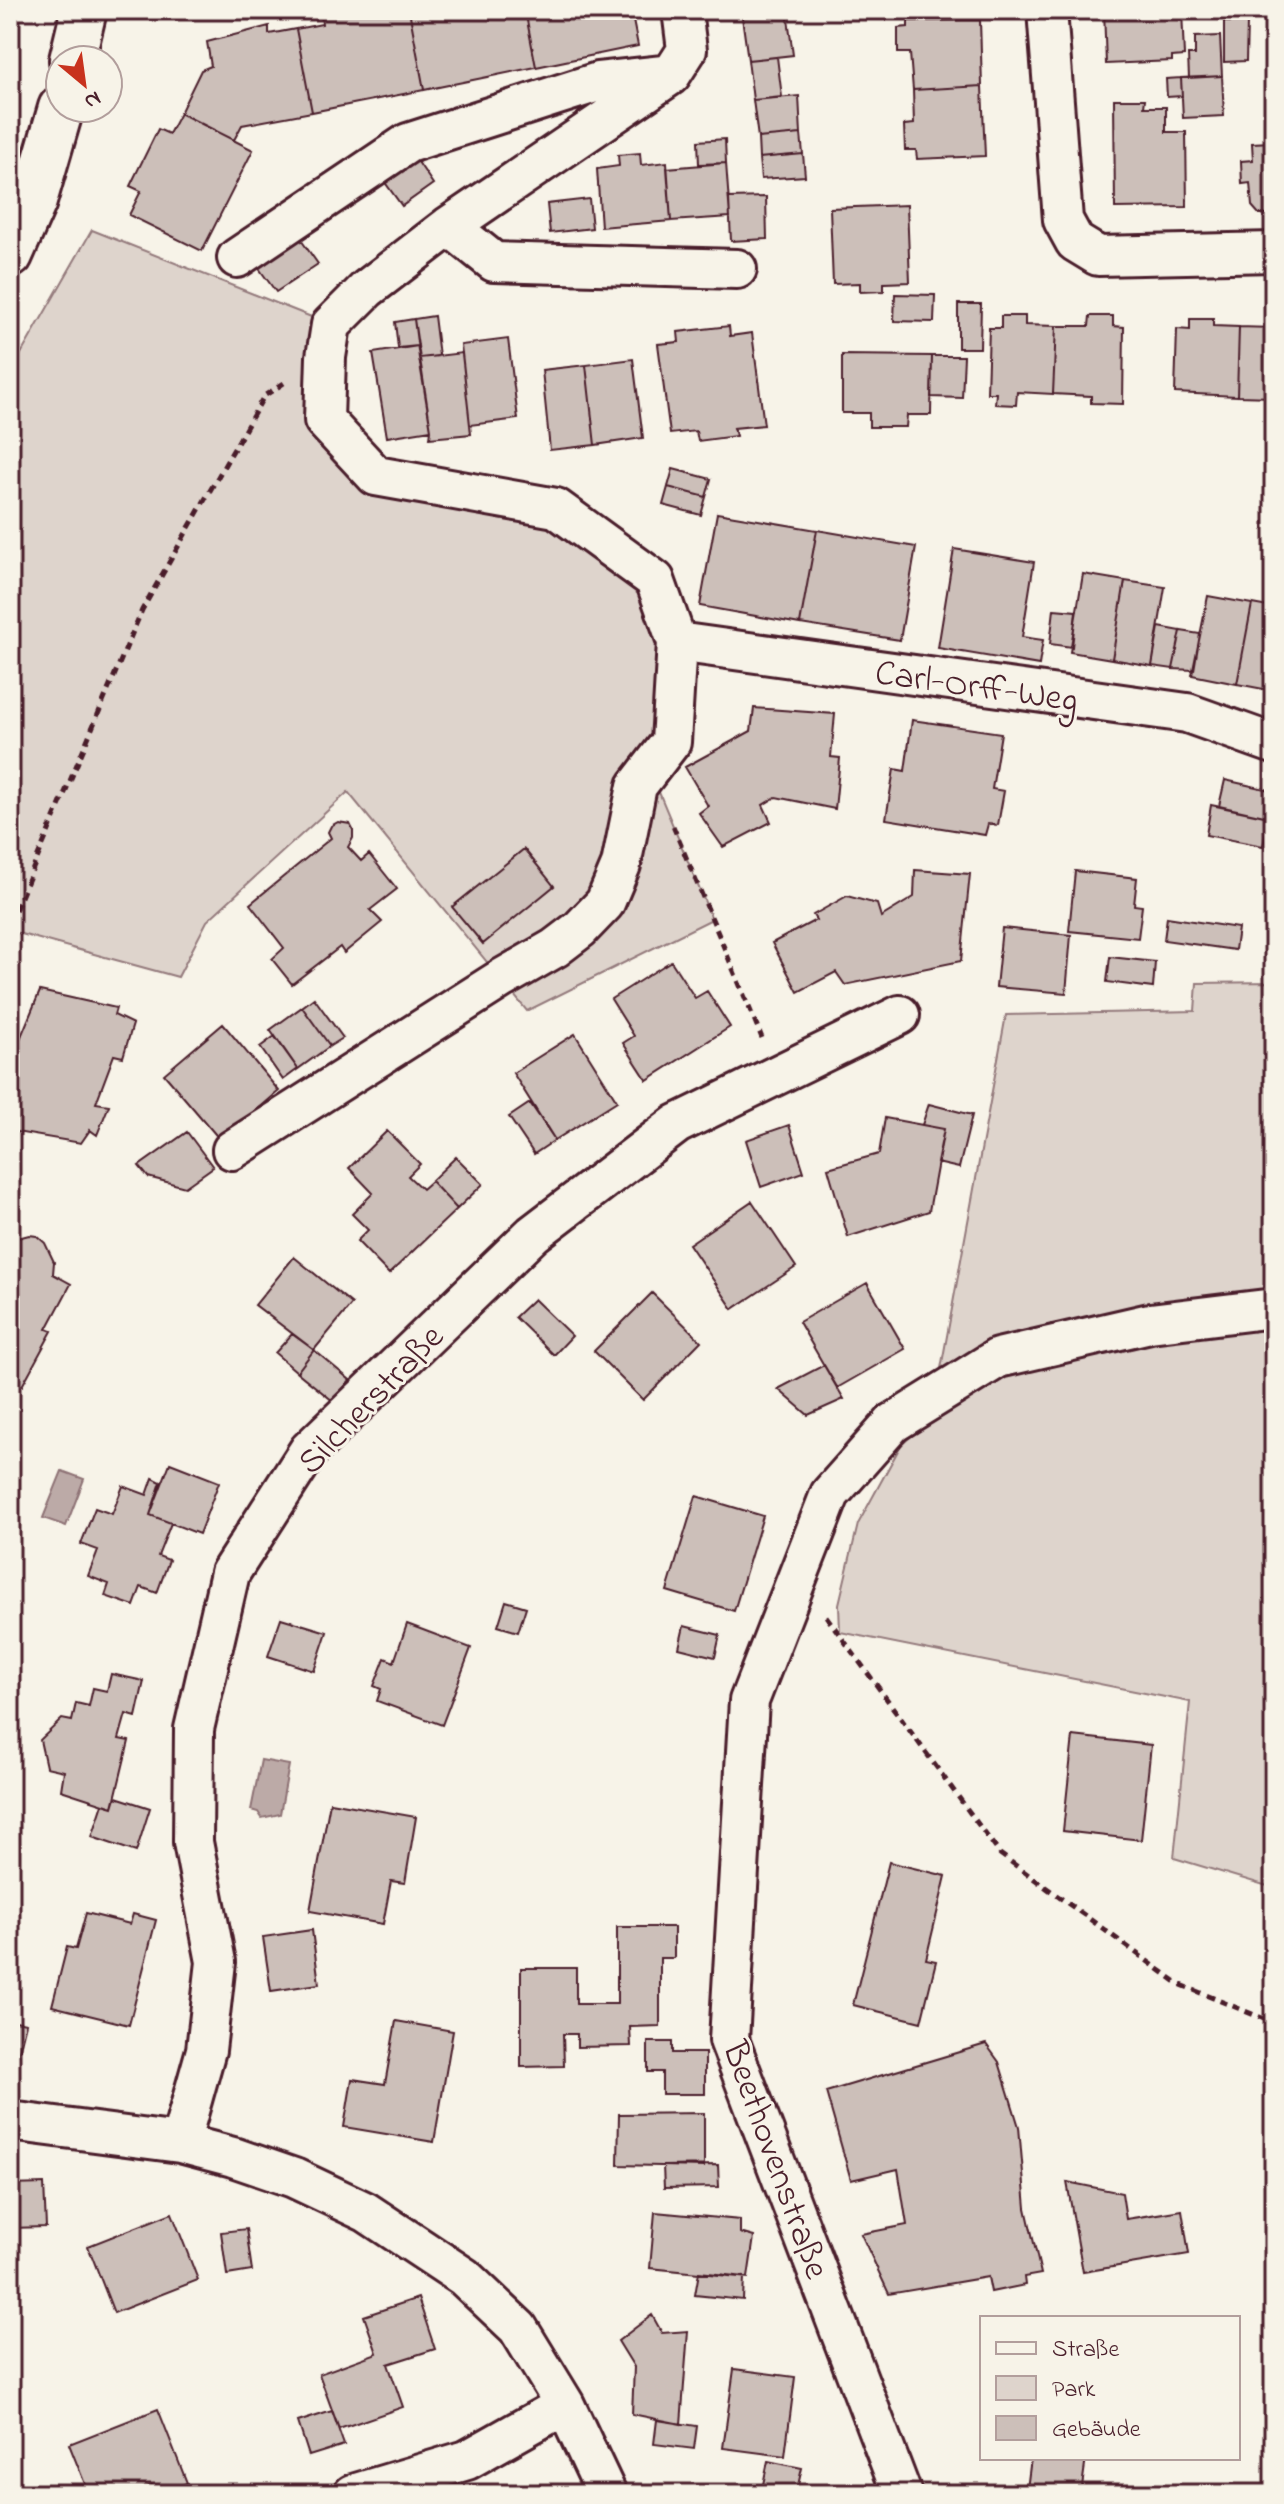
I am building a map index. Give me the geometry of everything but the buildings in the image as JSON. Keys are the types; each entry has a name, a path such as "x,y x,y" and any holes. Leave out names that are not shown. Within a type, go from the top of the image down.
{"street":[{"path":"76,44 84,10"},
{"path":"232,1150 555,948 580,929 605,903 621,865 643,778 671,742 677,642 655,580 556,508 376,476 324,420 326,357 331,325 367,289 449,226 671,75 687,50 682,10"},
{"path":"1047,10 1063,220 1075,242 1098,256 1274,252"},
{"path":"237,258 408,143 598,82 671,75"},
{"path":"10,255 34,201 56,124"},
{"path":"449,226 494,262 737,269"},
{"name":"Carl-Orff-Weg","path":"677,642 1187,713 1274,744"},
{"name":"Silcherstraße","path":"180,2143 206,2050 216,1962 193,1842 194,1729 230,1573 309,1450 533,1234 677,1124 900,1015"},
{"name":"Beethovenstraße","path":"902,2494 729,2040 749,1701 830,1494 893,1423 998,1358 1150,1323 1274,1308"},
{"path":"10,2121 180,2143 294,2178 366,2212 464,2277 518,2328 565,2405 607,2494"},
{"path":"353,2494 467,2460 565,2405"}],"path":[{"path":"10,923 142,610 264,396 326,357"},
{"path":"643,778 777,1074"},
{"path":"797,1580 840,1632 1000,1854 1179,1984 1274,2023"}],"green space":[{"path":"92,230 329,324 318,421 372,478 556,512 652,582 671,644 648,766 712,919 527,1011 348,792 207,921 178,977 10,931 10,373"},
{"path":"1274,982 1274,1888 1174,1858 1190,1702 840,1632 839,1604 858,1524 901,1445 949,1404 940,1374 1006,1015 1195,1011 1197,983"}],"shaded area":[{"path":"62,1471 84,1479 66,1526 43,1518"},
{"path":"261,1760 289,1765 280,1814 262,1818 258,1812 251,1810"}]}
